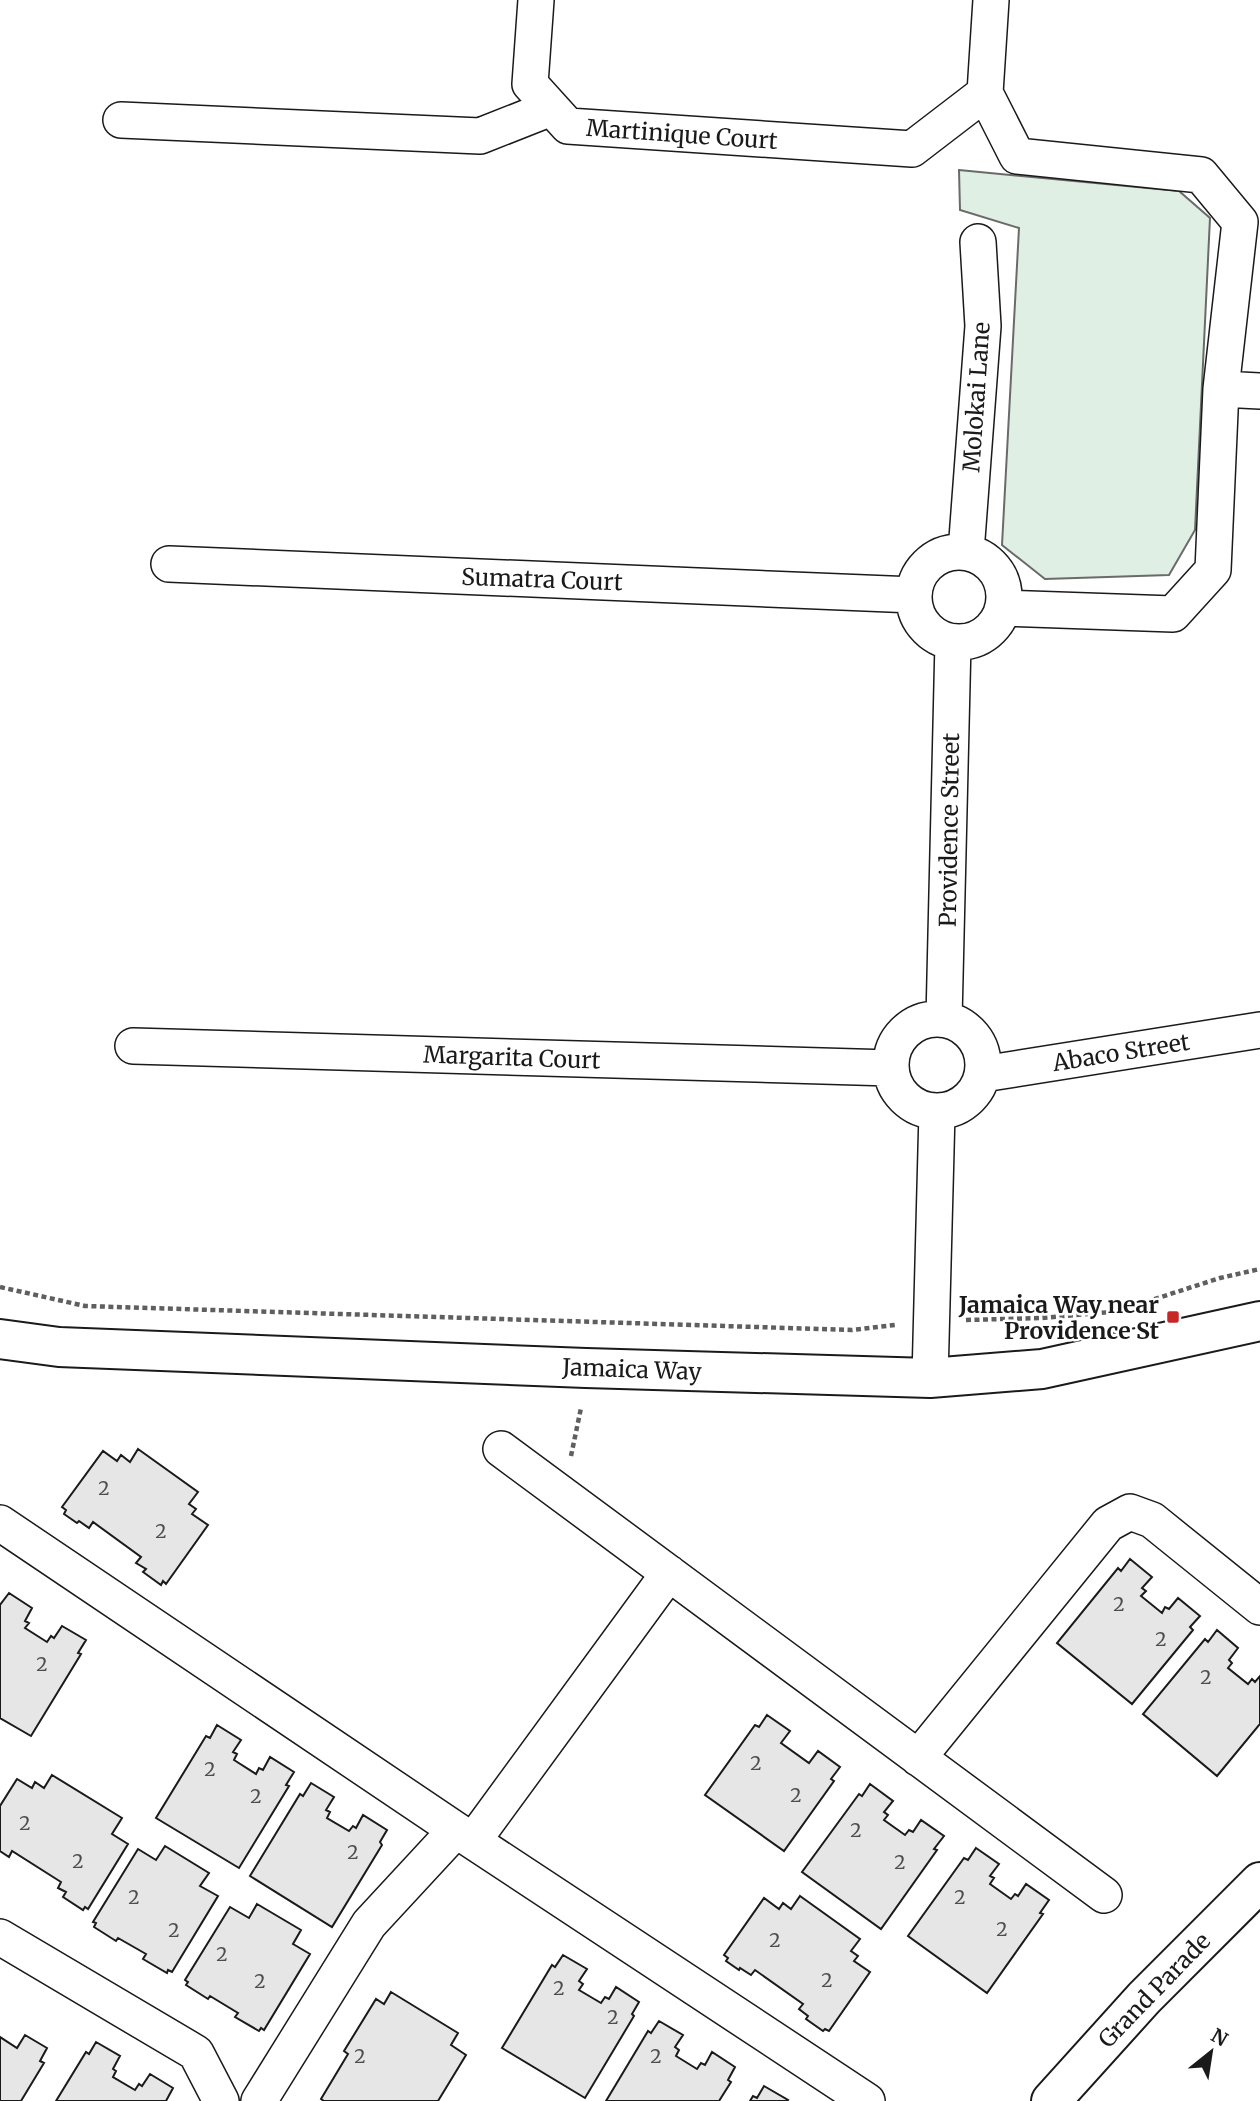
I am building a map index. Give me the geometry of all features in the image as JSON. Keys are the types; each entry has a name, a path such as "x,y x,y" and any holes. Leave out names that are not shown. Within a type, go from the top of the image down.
{"street":[{"name":"Martinique Court","path":"536,0 530,84 568,126 912,149 985,93"},
{"path":"991,0 985,93 1017,156 1201,175 1240,222 1222,389 1213,570 1173,614 1003,608"},
{"path":"121,120 480,136 551,108"},
{"name":"Molokai Lane","path":"966,552 983,326 978,243"},
{"path":"1222,389 1260,391"},
{"path":"966,552 981,557 998,573 1004,587 1003,608 997,622 984,635 970,641 953,642 939,637 925,626 917,613 914,595 917,580 929,563 943,555 966,552"},
{"name":"Sumatra Court","path":"169,564 914,595"},
{"name":"Providence Street","path":"944,1019 953,642"},
{"path":"928,1019 944,1019 960,1024 975,1038 982,1053 983,1074 978,1089 964,1104 949,1111 920,1109 906,1100 896,1087 891,1068 892,1052 901,1036 914,1025 928,1019"},
{"name":"Abaco Street","path":"983,1074 1260,1030"},
{"name":"Margarita Court","path":"133,1046 891,1068"},
{"path":"930,1378 937,1112"},
{"name":"Jamaica Way","path":"0,1339 73,1348 930,1378 1042,1369 1260,1321"},
{"path":"501,1449 1104,1895"},
{"path":"918,1758 1108,1524 1130,1512 1152,1520 1260,1607"},
{"path":"0,1523 464,1836 867,2101"},
{"path":"259,2101 369,1924 464,1836 669,1573"},
{"name":"Grand Parade","path":"1051,2101 1144,1998 1260,1882"},
{"path":"0,1937 196,2053 220,2101"}],"path":[{"path":"1127,1308 1220,1278 1260,1269"},
{"path":"0,1287 85,1306 852,1330 930,1321 1042,1318 1116,1311"},
{"path":"551,1486 573,1452 581,1408"}],"green space":[{"path":"959,170 1179,191 1210,218 1195,530 1169,575 1045,579 1002,545 1019,228 960,210"}],"building":[{"path":"138,1449 198,1492 189,1504 196,1509 192,1514 208,1525 166,1584 163,1581 161,1585 143,1572 146,1569 136,1563 141,1557 93,1522 89,1528 79,1521 77,1523 64,1514 66,1510 62,1507 103,1451 117,1461 121,1455 130,1462"},
{"path":"1130,1559 1152,1577 1142,1588 1146,1591 1141,1596 1162,1613 1165,1607 1169,1609 1178,1598 1200,1616 1190,1627 1193,1630 1132,1704 1057,1643 1118,1568 1121,1571"},
{"path":"9,1593 32,1608 25,1621 29,1623 25,1628 47,1642 51,1636 54,1638 62,1626 86,1640 78,1653 81,1654 31,1736 0,1718 0,1605"},
{"path":"1217,1630 1238,1648 1229,1660 1232,1663 1228,1668 1248,1684 1252,1679 1255,1682 1260,1676 1260,1724 1217,1776 1143,1714 1205,1639 1208,1642"},
{"path":"767,1715 790,1731 781,1743 809,1763 818,1751 840,1767 831,1779 834,1781 784,1851 705,1795 755,1725 759,1727"},
{"path":"217,1725 241,1740 233,1752 237,1754 234,1760 256,1774 259,1768 263,1770 270,1757 294,1772 286,1785 289,1786 239,1868 156,1818 206,1736 210,1738"},
{"path":"52,1775 122,1818 112,1834 128,1844 88,1909 85,1907 83,1910 63,1897 66,1892 58,1888 61,1882 12,1851 9,1857 0,1851 0,1806 17,1779 32,1788 35,1782 44,1788"},
{"path":"311,1783 334,1797 326,1810 330,1812 327,1818 349,1831 353,1826 356,1828 363,1815 387,1830 380,1842 382,1845 332,1927 250,1876 300,1794 303,1796"},
{"path":"870,1784 893,1801 884,1812 888,1815 884,1820 905,1835 909,1830 913,1832 921,1820 944,1836 881,1929 802,1872 859,1794 862,1796"},
{"path":"165,1846 209,1873 200,1886 218,1896 172,1972 168,1970 167,1973 143,1959 146,1954 118,1938 116,1941 94,1927 96,1923 93,1922 138,1849 156,1860"},
{"path":"976,1848 999,1864 990,1876 994,1878 990,1884 1011,1899 1015,1894 1018,1896 1026,1884 1049,1900 1040,1913 1043,1914 987,1993 908,1936 964,1858 968,1860"},
{"path":"800,1896 860,1939 851,1951 858,1956 854,1961 870,1972 829,2031 823,2031 806,2019 808,2016 799,2009 803,2004 755,1970 751,1975 740,1968 739,1970 726,1961 728,1958 724,1955 764,1898 779,1909 783,1903 791,1909"},
{"path":"257,1904 301,1930 293,1944 310,1954 264,2030 261,2028 259,2031 235,2017 238,2013 186,1985 188,1982 185,1980 230,1907 249,1918"},
{"path":"563,1955 587,1969 579,1981 583,1984 579,1990 601,2003 605,1997 609,1999 616,1987 639,2002 632,2014 634,2016 585,2098 502,2048 552,1965 555,1967"},
{"path":"391,1992 458,2033 451,2045 466,2055 438,2101 324,2101 321,2099 348,2054 344,2051 376,1999 384,2004"},
{"path":"659,2021 683,2035 675,2047 679,2050 676,2056 697,2069 701,2063 705,2065 712,2052 735,2067 728,2080 731,2082 719,2101 606,2101 648,2031 651,2033"},
{"path":"25,2035 47,2048 40,2061 44,2063 21,2101 0,2101 0,2037 17,2048"},
{"path":"96,2042 120,2056 113,2069 116,2071 113,2077 135,2090 139,2084 142,2086 150,2074 173,2088 166,2101 56,2101 86,2052 89,2054"},
{"path":"764,2086 788,2100 750,2101 753,2096 757,2098"}],"place":[{"name":"Jamaica Way near Providence St","path":"1173,1317"}]}
